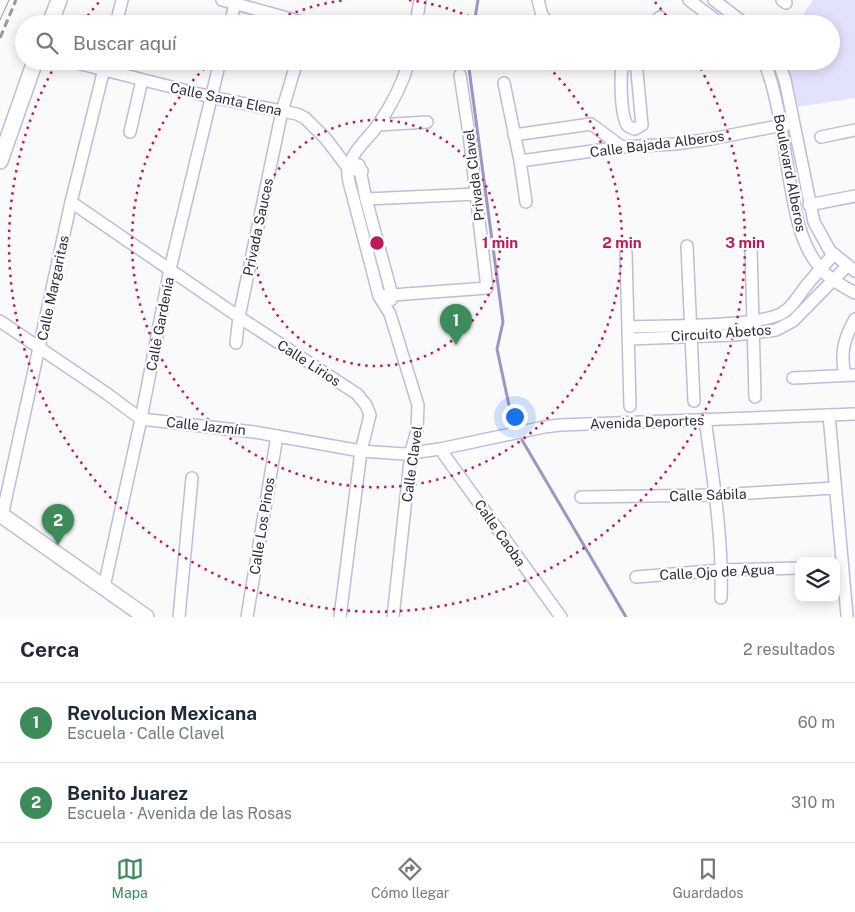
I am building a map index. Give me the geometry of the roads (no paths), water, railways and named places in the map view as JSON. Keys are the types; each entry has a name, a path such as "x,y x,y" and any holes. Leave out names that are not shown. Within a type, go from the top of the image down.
{"street":[{"path":"53,15 59,0"},
{"path":"118,15 122,0"},
{"path":"222,0 236,2 279,15"},
{"path":"418,15 420,0"},
{"path":"538,0 542,15"},
{"path":"689,0 709,15"},
{"path":"714,0 734,14"},
{"path":"232,15 236,2"},
{"path":"0,161 32,70"},
{"name":"Calle Margaritas","path":"1,515 40,348 71,202 103,70"},
{"name":"Calle Santa Elena","path":"115,70 142,80 211,97 297,114 305,118 326,138 348,168"},
{"name":"Calle Gardenia","path":"104,587 141,419 170,269 218,70"},
{"name":"Privada Sauces","path":"236,343 282,111 294,70"},
{"path":"362,172 348,168 378,125 407,70"},
{"path":"622,70 621,92 626,121 629,127 636,130 642,125 637,70"},
{"name":"Boulevard Alberos","path":"767,70 797,220 807,249 820,268 832,279 855,293"},
{"name":"Boulevard Alberos","path":"781,70 814,222 830,251 851,268"},
{"name":"Privada Clavel","path":"380,296 488,288 460,75"},
{"path":"130,132 142,80"},
{"path":"504,83 520,161 526,202"},
{"path":"378,125 428,122"},
{"name":"Calle Bajada Alberos","path":"520,161 622,147 675,144 711,139 793,123"},
{"path":"514,135 591,124 622,147"},
{"path":"821,137 855,130"},
{"name":"Calle Clavel","path":"356,154 392,295 390,314"},
{"name":"Calle Clavel","path":"348,168 348,178 380,296 390,314 418,405 417,430 411,452 393,617"},
{"path":"366,199 476,194"},
{"path":"809,205 855,196"},
{"name":"Calle Lirios","path":"71,202 356,394 366,405 370,415 361,451 340,617"},
{"path":"687,246 694,401"},
{"path":"750,248 755,397"},
{"path":"626,253 630,406"},
{"name":"Circuito Abetos","path":"629,339 772,318 784,313 798,298 820,268 834,254"},
{"name":"Circuito Abetos","path":"628,327 754,333 776,330 793,321 832,279 851,268"},
{"path":"850,375 842,364 843,349 852,332 855,319"},
{"name":"Calle Jazmín","path":"0,322 141,419 277,436 361,451 404,454 440,448"},
{"path":"793,378 850,375"},
{"name":"Avenida Deportes","path":"440,448 544,427 855,414"},
{"path":"829,415 839,557"},
{"path":"705,419 716,495 722,570 721,598"},
{"name":"Calle Los Pinos","path":"247,617 277,436"},
{"name":"Calle Caoba","path":"440,448 560,617"},
{"path":"178,617 192,478"},
{"name":"Calle Sábila","path":"581,497 716,495 835,488"},
{"path":"1,515 146,617"},
{"path":"840,567 847,615"},
{"name":"Calle Ojo de Agua","path":"636,577 722,570 795,568"}],"waterway":[{"path":"476,15 478,0"},
{"path":"469,70 503,322 497,349 513,424"},
{"path":"522,440 626,617"}],"tram line":[{"path":"0,20 9,0"}],"railway":[{"path":"0,38 16,0"}],"place":[{"name":"Revolucion Mexicana","path":"456,345"},
{"name":"Benito Juarez","path":"58,545"}]}
